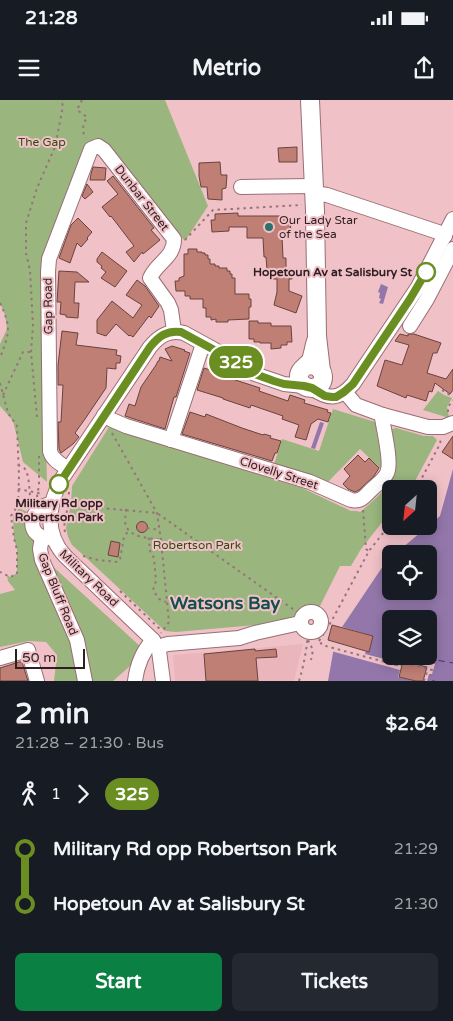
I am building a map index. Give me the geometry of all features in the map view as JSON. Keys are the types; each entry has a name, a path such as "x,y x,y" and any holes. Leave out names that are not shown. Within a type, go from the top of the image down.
{"main road":[{"path":"310,100 310,195 317,336 311,360 311,377"}],"street":[{"name":"Dunbar Street","path":"95,148 104,150 174,239 174,246 168,256 152,273 150,278 168,303 174,331"},
{"name":"Gap Road","path":"68,470 51,456 50,451 48,259 95,148"},
{"path":"241,187 336,198 438,232 450,228"},
{"path":"344,392 358,378 410,299 450,228"},
{"path":"410,326 453,249"},
{"path":"174,331 184,333 255,374 274,381 284,384 311,377 330,388 344,392 356,405 383,415 428,427 445,426"},
{"name":"Military Road","path":"155,644 48,537 51,504 56,490 68,470 150,347 160,336 174,331"},
{"path":"171,440 203,344"},
{"name":"Clovelly Street","path":"104,415 118,423 310,482 351,500 358,501 362,499"},
{"path":"362,499 388,472 383,415"},
{"name":"Gap Bluff Road","path":"48,537 40,546 41,556 48,577 77,640 85,681"},
{"path":"135,681 136,669 143,652 155,644 239,638 255,633 309,630"},
{"path":"155,644 163,681"},
{"path":"0,658 28,650 38,681"}],"path":[{"path":"38,421 31,352 33,325 30,270 26,253 26,222 36,188 55,146 63,106 61,100"},
{"path":"82,100 77,110 87,117 83,127 83,134 95,148"},
{"path":"174,246 181,245 213,210 310,195"},
{"path":"0,304 5,314 8,331 0,358"},
{"path":"3,395 23,352 31,352"},
{"path":"0,383 8,413 17,426 19,476 18,505 11,516 17,550 17,574 10,577 0,572"},
{"path":"442,390 453,397"},
{"path":"421,480 440,444 445,426"},
{"path":"112,432 157,513 169,622 155,644"},
{"path":"36,501 39,493 39,449"},
{"path":"18,465 26,471 31,503"},
{"path":"69,486 68,505 157,513 299,613 309,630 322,645 397,666 401,665"},
{"path":"18,489 39,493"},
{"path":"362,499 366,550 369,551"},
{"path":"126,509 125,521 129,530 138,535 161,540"},
{"path":"147,528 160,530"},
{"path":"82,556 118,562 124,536 129,530"},
{"path":"309,630 331,622 369,551 382,534"},
{"path":"148,538 150,540 149,549 154,558 156,581 153,590 158,599 167,602"},
{"path":"309,630 312,650 311,660"},
{"path":"300,681 309,630"},
{"path":"414,665 432,670"},
{"path":"429,681 433,665"},
{"path":"424,681 428,669"}],"shaded area":[{"path":"381,284 388,287 383,304 379,303 381,299 378,292"},
{"path":"320,422 324,423 315,449 311,448"},
{"path":"453,469 453,681 328,681 336,636 382,567 382,600 437,600 437,545 406,545 418,535 438,535 438,518"},
{"path":"303,644 294,681 175,681 173,655"}],"green space":[{"name":"The Gap","path":"0,100 165,100 208,206 185,241 87,142 41,266 47,482 23,462 13,421 0,406 0,344 7,329 5,315 0,303"},
{"path":"438,391 452,398 447,407 449,417 423,410"},
{"path":"333,409 375,422 383,471 360,449 326,484 273,468 282,439 319,451"},
{"name":"Robertson Park","path":"109,427 302,488 351,511 360,512 382,492 382,522 361,549 351,566 340,566 319,608 299,613 280,623 176,632 165,631 72,545 66,528 72,486"},
{"name":"Robertson Park","path":"396,428 424,436 433,436 437,440 416,480 392,480 395,465 391,429"},
{"path":"19,508 32,514 25,529 37,545 74,639 81,681 54,681 57,655 46,642 29,641 0,647 0,594 15,590 8,581 7,575 10,577 17,573 17,550 14,538 13,516"},
{"path":"49,563 142,648 138,659 113,681 88,681 87,657"}],"pier":[{"path":"339,626 373,636 369,651 366,651 365,654 382,658 382,665 435,665 432,674 429,674 427,681 415,681 398,677 400,670 331,651 334,635"}],"building":[{"path":"297,147 297,162 279,162 278,148"},
{"path":"220,162 221,175 227,175 226,188 222,189 222,200 208,199 207,187 201,187 199,163"},
{"path":"93,167 106,168 105,180 90,180"},
{"path":"113,176 154,228 151,230 160,240 143,254 142,252 134,262 126,252 134,246 102,207 118,194 107,181"},
{"path":"87,184 93,192 85,199 82,196"},
{"path":"238,213 238,216 285,216 285,218 290,218 291,234 282,236 283,258 286,258 286,269 292,269 292,279 289,279 289,291 302,296 296,313 274,305 277,279 270,279 270,270 267,270 266,257 264,257 263,238 247,238 247,227 229,227 229,231 212,232 211,220 215,220 215,214"},
{"path":"78,218 92,232 81,247 77,243 70,263 59,258 71,225"},
{"path":"188,249 197,249 197,252 205,253 205,255 208,255 208,259 210,259 210,264 215,264 219,268 227,268 227,271 230,271 232,278 235,278 235,294 249,294 249,299 251,299 249,319 216,322 216,319 211,320 211,317 206,317 203,299 190,299 190,296 185,296 185,291 176,291 175,281 179,281 179,278 184,276 184,254 188,254"},
{"path":"102,252 127,271 115,287 101,278 106,272 97,262"},
{"path":"59,271 77,272 89,282 75,282 74,303 79,303 78,318 66,317 66,315 60,314 61,302 57,302"},
{"path":"137,280 145,286 159,306 151,318 149,316 133,337 129,336 116,324 106,336 97,333 97,320 112,301 133,318 142,305 126,295"},
{"path":"249,321 271,323 271,326 291,326 292,342 287,342 287,345 281,345 281,348 271,349 271,343 254,342 254,339 249,339"},
{"path":"62,331 78,333 76,345 117,350 116,355 121,356 120,363 116,363 116,369 107,368 106,388 75,433 79,437 61,453 59,449 58,422 61,422 63,385 58,385 58,365"},
{"path":"400,334 408,336 408,334 414,334 441,343 437,353 433,353 427,373 446,379 453,369 453,390 450,394 435,383 432,392 429,391 426,401 407,395 406,398 377,386 385,360 402,365 409,345 395,341"},
{"path":"172,346 190,353 165,429 125,416 129,404 135,406 141,387 160,357 172,361 165,349"},
{"path":"204,368 260,388 259,391 288,401 290,395 305,400 304,403 328,410 327,412 331,413 328,422 318,419 311,424 306,440 295,437 299,425 282,419 283,416 251,405 250,408 197,390"},
{"path":"190,412 205,417 206,414 242,428 271,436 270,438 281,441 277,453 275,453 272,461 182,434"},
{"path":"453,436 453,459 442,452"},
{"path":"358,455 365,462 369,458 379,468 374,476 355,492 343,484 350,476 344,469"},
{"path":"140,522 144,522 147,527 146,531 140,532 137,529 137,525"},
{"path":"111,541 120,543 118,557 108,555"},
{"path":"332,625 373,636 369,652 328,640"},
{"path":"255,649 255,651 276,649 277,657 256,658 258,681 206,681 204,654"},
{"path":"22,662 28,681 0,681 0,668"},
{"path":"402,665 427,667 423,681 399,677"}],"ferry route":[{"path":"437,660 453,663"}],"bus line":[{"name":"325","path":"59,484 150,347 160,336 174,331 181,332 244,366 255,374 284,384 312,388 325,396 336,397 353,384 426,272"}],"place":[{"name":"Our Lady Star of the Sea","path":"269,227"},
{"name":"Hopetoun Av at Salisbury St","path":"426,272"},
{"name":"Military Rd opp Robertson Park","path":"59,484"}],"district":[{"name":"Watsons Bay","path":"225,603"}]}
